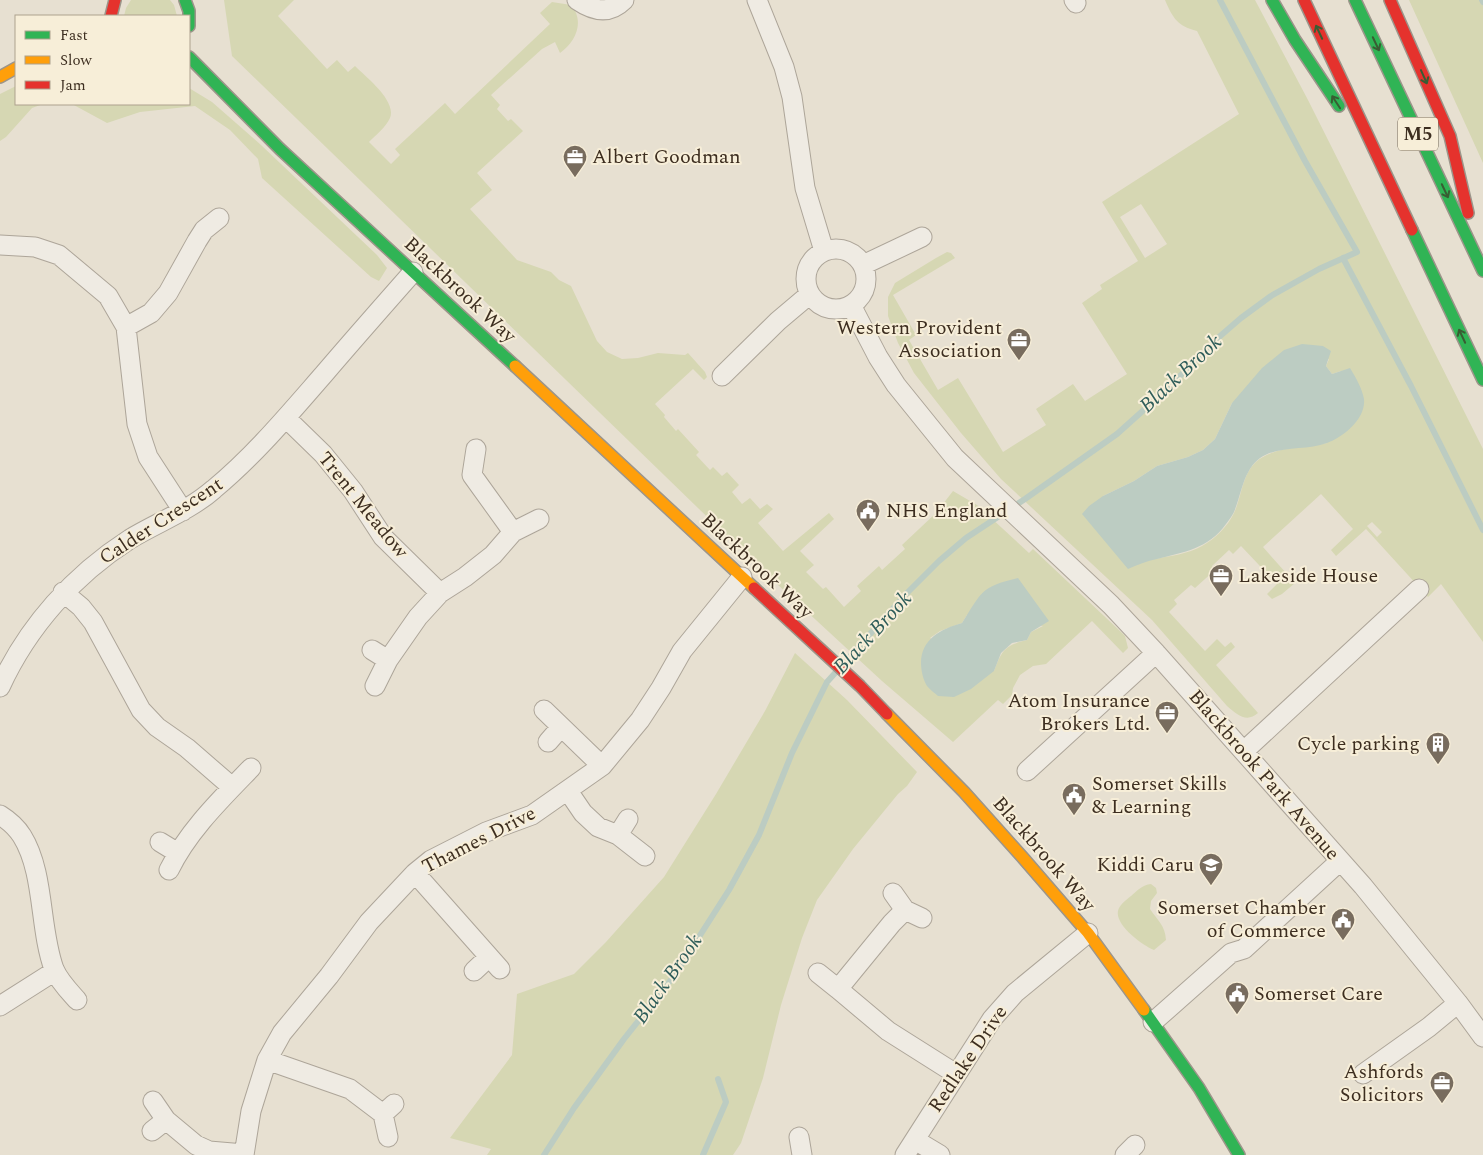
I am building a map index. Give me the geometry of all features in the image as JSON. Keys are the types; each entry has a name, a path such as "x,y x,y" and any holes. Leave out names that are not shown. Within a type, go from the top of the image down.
{"main road":[{"path":"111,15 116,0"},
{"path":"185,0 189,15"},
{"name":"M5","path":"1272,0 1295,40 1392,187"},
{"name":"M5","path":"1304,0 1483,380"},
{"name":"M5","path":"1355,0 1482,270"},
{"name":"M5","path":"1390,0 1450,136 1482,270"},
{"name":"Blackbrook Way","path":"190,58 280,149 860,686 964,792 1088,934 1153,1022 1198,1088 1239,1155"},
{"path":"0,77 15,69"}],"street":[{"path":"577,0 585,6 596,10 608,10 624,0"},
{"path":"757,0 784,67 792,97 805,188 824,251"},
{"path":"126,327 151,313 168,293 205,223"},
{"path":"863,265 922,237"},
{"path":"0,245 35,247 59,255 108,296 126,327 137,424 148,458 183,511"},
{"path":"842,249 857,257 863,265 866,276 865,287 851,305 840,308 828,308 818,303 810,294 806,284 808,270 815,257 824,251 842,249"},
{"name":"Calder Crescent","path":"3,675 38,624 63,592 91,566 131,539 183,511 213,491 233,473 286,418 413,272"},
{"path":"722,376 778,321 810,294"},
{"name":"Blackbrook Park Avenue","path":"851,305 878,357 896,385 955,458 1028,529 1111,605 1156,653 1363,886 1458,1003 1483,1037"},
{"name":"Trent Meadow","path":"286,418 323,454 353,491 383,537 440,593"},
{"path":"476,449 464,478 513,532"},
{"path":"375,686 388,660 418,617 440,593 465,577 493,555 513,532 539,518"},
{"name":"Thames Drive","path":"244,1155 252,1111 267,1060 282,1033 329,976 369,922 414,873 431,860 486,832 532,815 602,766 640,720 682,651 742,577"},
{"path":"1244,751 1419,589"},
{"path":"63,592 81,607 93,622 140,710 157,727 187,748 232,787"},
{"path":"372,650 388,660"},
{"path":"1027,771 1156,653"},
{"path":"544,710 602,766"},
{"path":"548,742 561,726"},
{"path":"169,870 178,853 232,787 251,768"},
{"path":"568,791 583,813 598,827 623,827 629,842 645,856"},
{"path":"0,815 22,835 31,854 37,879 47,944 55,971 77,1000"},
{"path":"160,842 178,853"},
{"path":"1153,1022 1231,954 1244,949 1340,860"},
{"path":"414,873 495,963 474,971"},
{"path":"893,893 905,910 922,918"},
{"path":"838,990 892,923 905,910"},
{"name":"Redlake Drive","path":"910,1147 992,1019 1015,993 1088,934"},
{"path":"0,1006 55,971"},
{"path":"818,973 888,1031 956,1074"},
{"path":"1363,1074 1429,1027 1458,1003"},
{"path":"267,1060 350,1089 389,1109 388,1137"},
{"path":"153,1101 159,1126 209,1151 244,1155"},
{"path":"910,1147 940,1155"}],"green space":[{"path":"131,0 170,0 174,5 177,15 124,15"},
{"path":"224,0 294,0 278,16 327,69 337,60 348,72 355,66 385,97 391,111 390,118 369,142 391,164 400,155 395,149 445,103 455,114 550,24 540,13 552,2 571,5 575,11 578,24 574,37 566,48 560,53 555,42 542,49 491,95 500,105 497,109 508,121 511,119 523,131 477,173 492,190 470,209 517,260 551,272 559,280 571,286 597,341 607,352 622,359 638,358 658,353 685,355 688,353 705,372 707,377 704,380 693,369 655,404 676,431 678,429 699,452 696,455 710,470 713,467 722,476 727,472 739,485 732,492 742,504 750,498 760,509 767,504 773,509 758,523 783,551 829,513 834,519 800,551 814,565 806,572 823,589 826,587 844,607 861,591 857,586 879,566 882,570 905,549 902,545 936,513 953,491 977,505 1029,553 1033,549 1125,636 1128,648 1123,653 1092,621 1046,664 1033,666 1020,675 1013,688 1012,695 1003,704 998,700 953,742 882,681 764,572 232,56","holes":["967,615 1043,626 1031,632 1027,640 1009,646 1002,653 994,671 930,638 940,631 962,623"]},
{"path":"1165,0 1255,0 1308,100 1483,449 1483,642 1441,584 1428,597 1366,529 1336,556 1331,550 1353,529 1321,494 1263,547 1295,583 1282,594 1272,599 1267,594 1277,584 1241,546 1233,554 1229,550 1212,566 1215,570 1195,588 1191,585 1174,600 1177,604 1169,612 1205,651 1217,639 1225,647 1231,642 1235,647 1216,665 1258,713 1246,718 1238,715 1227,706 1152,620 1001,479 961,433 914,373 898,343 888,316 888,297 895,283 947,252 951,253 955,258 893,295 916,335 909,340 938,390 958,378 1003,452 1046,425 1036,409 1073,384 1085,401 1127,374 1082,303 1102,289 1100,285 1138,261 1102,202 1239,114 1197,31 1185,27 1177,21","holes":["1141,204 1167,244 1145,258 1120,217","1329,359 1326,366 1332,374 1341,371 1327,443 1285,449 1263,457 1251,468 1244,482 1234,513 1225,527 1216,536 1191,551 1154,559 1103,496 1134,481 1157,466 1188,457 1203,450 1215,439 1232,403","1372,522 1382,532 1377,537 1367,526"]},
{"path":"1409,0 1483,0 1483,163"},
{"path":"15,86 15,105 40,105 32,108 6,137 0,141 0,94"},
{"path":"190,89 212,102 261,145 377,255 387,268 379,281 371,277 262,178 258,159 230,130 195,106 140,112 107,123 74,105 190,105"},
{"path":"795,653 847,700 917,772 853,849 817,900 802,938 781,1005 763,1078 741,1143 733,1155 487,1155 491,1149 450,1138 512,1055 517,994 574,974 606,942 664,877 765,711"},
{"path":"1151,884 1156,888 1157,893 1151,901 1150,909 1163,927 1166,940 1154,950 1130,934 1118,916 1118,911 1123,903 1140,888"}],"shaded area":[{"path":"1302,344 1323,346 1331,351 1326,366 1332,374 1350,368 1364,399 1364,406 1357,420 1346,432 1327,443 1276,451 1260,458 1254,463 1246,476 1232,515 1211,539 1195,548 1128,569 1082,514 1089,506 1103,496 1134,481 1157,466 1188,457 1203,450 1215,439 1232,403 1262,368 1284,350"},
{"path":"1018,578 1049,621 1031,632 1027,640 1012,643 1001,653 994,671 971,689 954,697 938,696 927,686 922,672 922,655 928,641 947,628 962,623 983,592 996,584"}],"waterway":[{"name":"Black Brook","path":"844,663 907,593 939,561 966,538 1117,434 1166,390 1219,337 1271,296 1319,269 1357,252 1305,161 1220,0"},
{"path":"1343,258 1411,386 1483,530"},
{"name":"Black Brook","path":"544,1155 574,1108 624,1039 674,976 729,890 759,835 792,753 827,682 836,672"},
{"path":"703,1155 726,1102 718,1079"}],"traffic: fast":[{"path":"185,0 189,15"},
{"path":"1272,0 1295,40 1339,106"},
{"path":"1355,0 1483,271"},
{"path":"190,58 280,149 515,366"},
{"path":"1412,230 1483,380"},
{"path":"1144,1010 1199,1088 1239,1155"}],"traffic: slow":[{"path":"0,77 15,69"},
{"path":"515,366 754,588"},
{"path":"887,714 964,792 1024,859 1088,933 1144,1010"}],"traffic: jam":[{"path":"111,15 115,0"},
{"path":"1304,0 1412,230"},
{"path":"1390,0 1450,136 1468,213"},
{"path":"754,588 860,686 887,714"}],"place":[{"name":"Albert Goodman","path":"575,178"},
{"name":"Western Provident Association","path":"1019,361"},
{"name":"NHS England","path":"868,532"},
{"name":"Lakeside House","path":"1221,597"},
{"name":"Atom Insurance Brokers Ltd.","path":"1167,734"},
{"name":"Cycle parking","path":"1438,765"},
{"name":"Somerset Skills & Learning","path":"1074,816"},
{"name":"Kiddi Caru","path":"1211,886"},
{"name":"Somerset Chamber of Commerce","path":"1343,941"},
{"name":"Somerset Care","path":"1237,1015"},
{"name":"Ashfords Solicitors","path":"1442,1104"}]}
